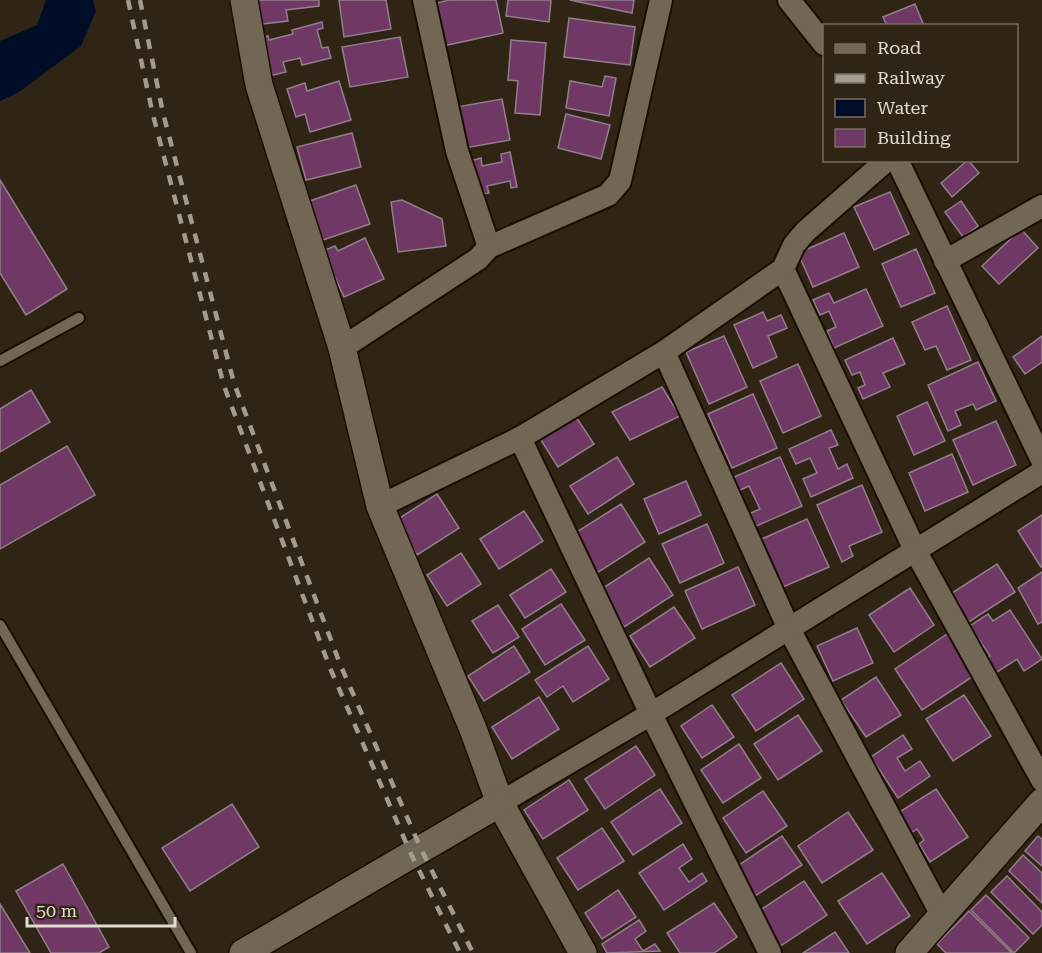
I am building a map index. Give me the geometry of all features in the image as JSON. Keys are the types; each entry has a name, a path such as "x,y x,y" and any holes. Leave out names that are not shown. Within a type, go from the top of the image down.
{"street":[{"path":"244,0 259,85 342,348 380,506 473,729 500,803 583,953"},
{"path":"424,0 457,152 489,247"},
{"path":"342,348 478,259 489,247 608,195 620,181 660,0"},
{"path":"789,0 823,42"},
{"path":"380,506 520,438 664,352 783,269 794,245 805,232 884,162"},
{"path":"898,162 1042,460"},
{"path":"945,261 1042,206"},
{"path":"783,269 915,550 1042,780"},
{"path":"664,352 789,629 942,915"},
{"path":"520,438 651,714 770,953"},
{"path":"243,953 651,714 1042,472"},
{"path":"909,953 1042,802"}],"lane":[{"path":"0,361 79,318"},
{"path":"0,625 191,953"}],"water":[{"path":"46,0 93,0 96,11 81,46 19,92 0,101 0,41 37,25"}],"building":[{"path":"252,0 319,0 319,6 286,10 288,21 255,25"},
{"path":"339,0 386,0 391,29 344,37"},
{"path":"449,0 496,0 503,33 443,46 433,4"},
{"path":"508,0 551,0 549,22 506,16"},
{"path":"570,0 634,0 632,13"},
{"path":"915,4 923,24 886,24 883,17"},
{"path":"569,18 635,27 630,65 564,57"},
{"path":"322,22 323,28 317,30 322,48 328,47 331,58 302,65 300,58 283,62 286,72 269,76 259,38 268,36 269,40 293,34 292,30"},
{"path":"400,37 408,77 350,87 342,47"},
{"path":"511,40 546,43 540,115 515,113 518,81 508,80"},
{"path":"605,76 616,78 609,116 566,108 570,81 602,87"},
{"path":"339,81 351,120 310,132 305,114 296,117 287,89 305,83 307,91"},
{"path":"502,99 510,140 459,149 451,108"},
{"path":"566,114 610,125 601,159 558,148"},
{"path":"352,133 361,167 306,180 297,147"},
{"path":"510,152 517,187 511,188 510,181 487,186 489,193 478,195 470,161 481,158 482,166 502,162 501,154"},
{"path":"966,162 970,162 979,173 952,197 941,183"},
{"path":"0,180 67,289 26,315 0,273"},
{"path":"356,185 370,224 317,242 304,203"},
{"path":"890,192 909,234 874,250 854,207"},
{"path":"402,200 442,219 446,246 398,252 391,202"},
{"path":"961,201 978,226 963,237 945,212"},
{"path":"1021,229 1038,248 999,284 982,266"},
{"path":"844,233 859,267 813,287 798,253"},
{"path":"365,238 384,279 344,297 323,251 335,246 338,251"},
{"path":"916,249 935,293 901,307 882,264"},
{"path":"866,289 883,326 834,348 827,331 836,327 829,311 820,315 813,300 829,293 834,303"},
{"path":"947,306 971,360 947,370 936,346 925,350 912,322"},
{"path":"763,312 767,321 781,315 787,328 768,336 777,357 753,368 734,325"},
{"path":"724,336 747,387 709,404 686,352"},
{"path":"1042,336 1042,362 1025,374 1013,357"},
{"path":"893,338 905,364 883,373 890,387 863,399 858,388 865,385 860,372 852,375 845,360"},
{"path":"978,362 996,401 976,410 973,404 955,411 961,425 948,431 928,385"},
{"path":"798,364 821,416 783,433 760,381"},
{"path":"662,387 680,416 630,440 612,412"},
{"path":"31,390 50,422 0,452 0,409"},
{"path":"753,394 777,448 732,468 708,414"},
{"path":"927,402 945,441 914,455 897,416"},
{"path":"574,414 594,444 558,467 539,437"},
{"path":"996,421 1016,465 973,485 953,440"},
{"path":"831,430 838,445 829,448 838,469 847,464 853,478 811,497 803,479 817,473 810,458 796,464 789,449"},
{"path":"67,446 95,495 0,549 0,485"},
{"path":"952,454 968,492 925,511 909,473"},
{"path":"617,457 634,484 588,514 570,486"},
{"path":"780,457 802,506 754,527 749,514 760,509 749,486 738,491 732,478"},
{"path":"686,481 701,515 659,534 644,499"},
{"path":"862,485 882,532 849,546 853,556 842,562 817,505"},
{"path":"437,494 459,528 417,555 395,521"},
{"path":"621,504 645,542 597,573 572,535"},
{"path":"524,511 543,541 499,569 480,539"},
{"path":"1042,515 1042,566 1041,567 1018,531"},
{"path":"807,519 829,567 776,590 755,542"},
{"path":"707,524 724,563 680,583 662,544"},
{"path":"461,553 481,584 447,606 427,575"},
{"path":"649,558 673,595 624,627 600,590"},
{"path":"997,564 1015,592 964,625 954,610 960,605 952,593"},
{"path":"738,567 755,605 702,629 685,591"},
{"path":"551,569 566,592 525,618 510,595"},
{"path":"1042,572 1042,622 1038,624 1018,588"},
{"path":"910,588 934,625 894,652 869,615"},
{"path":"561,604 585,640 545,665 522,629"},
{"path":"498,605 519,637 493,653 472,621"},
{"path":"674,607 695,638 650,667 630,636"},
{"path":"1010,610 1042,659 1024,671 1017,659 991,676 982,662 990,656 970,626 988,614 993,621"},
{"path":"857,628 873,663 833,681 817,646"},
{"path":"947,634 975,675 922,710 895,669"},
{"path":"514,646 530,672 484,701 468,676"},
{"path":"588,646 609,679 573,702 563,686 547,697 535,680"},
{"path":"781,663 804,699 756,731 732,695"},
{"path":"876,677 901,715 866,737 841,700"},
{"path":"964,695 991,736 953,761 926,719"},
{"path":"539,697 559,729 512,759 492,727"},
{"path":"712,705 734,737 702,758 681,726"},
{"path":"798,715 822,751 778,780 754,744"},
{"path":"903,735 912,749 897,758 905,771 920,761 930,776 898,798 871,757"},
{"path":"739,744 761,778 723,803 701,770"},
{"path":"636,746 655,775 605,809 585,779"},
{"path":"569,780 588,810 543,839 524,810"},
{"path":"660,789 682,823 633,855 611,822"},
{"path":"936,789 968,837 930,862 919,844 924,840 917,829 911,833 898,813"},
{"path":"763,791 787,826 746,853 723,818"},
{"path":"232,804 259,847 190,891 162,848"},
{"path":"848,812 873,850 822,883 798,846"},
{"path":"602,828 624,861 578,890 557,858"},
{"path":"782,836 802,865 755,896 736,867"},
{"path":"1038,836 1042,839 1042,866 1025,851"},
{"path":"683,844 692,859 679,868 689,882 702,873 707,881 664,910 639,873"},
{"path":"1023,855 1042,873 1042,903 1009,871"},
{"path":"63,864 109,947 99,953 51,953 16,891"},
{"path":"882,873 910,916 867,944 838,901"},
{"path":"1007,876 1042,912 1042,925 1033,934 991,892"},
{"path":"804,881 827,915 776,949 764,932 770,928 759,911"},
{"path":"618,890 636,917 602,939 585,913"},
{"path":"986,895 1029,938 1014,953 971,910"},
{"path":"714,903 737,937 714,953 680,953 667,933"},
{"path":"0,904 30,953 0,953"},
{"path":"969,911 1012,953 946,953 937,944"},
{"path":"639,920 646,931 635,939 643,951 655,944 660,951 607,953 602,944"},
{"path":"835,932 849,953 803,953"}],"railway":[{"path":"128,0 153,115 224,386 330,668 411,854 460,953"},
{"path":"140,0 163,113 234,383 340,664 421,849 473,953"}]}
